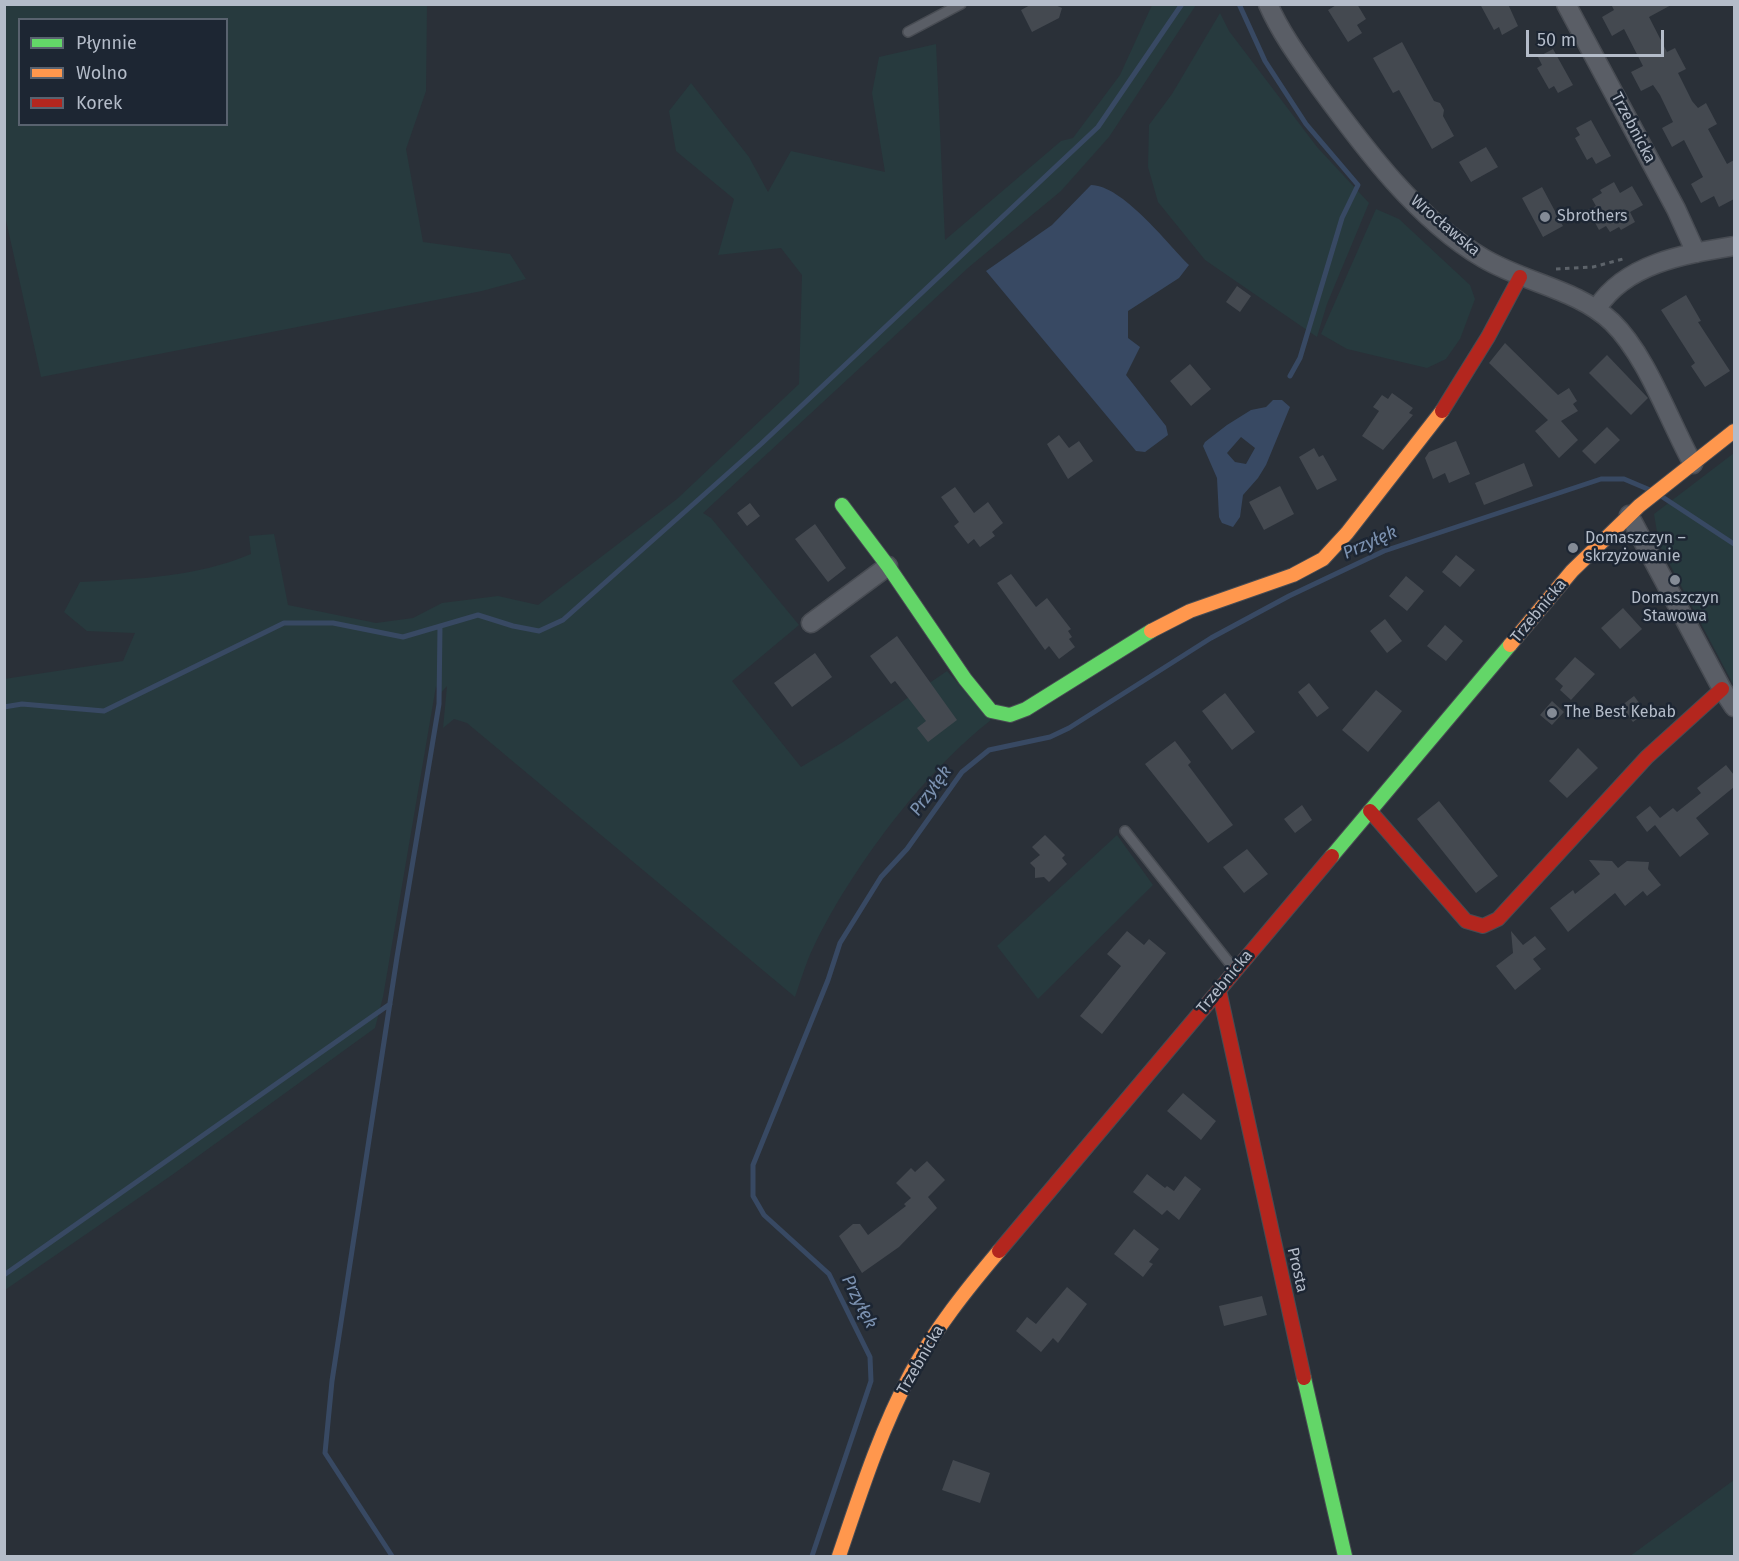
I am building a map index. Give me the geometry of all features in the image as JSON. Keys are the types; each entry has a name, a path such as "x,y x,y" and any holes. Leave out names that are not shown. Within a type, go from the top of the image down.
{"street":[{"name":"Wrocławska","path":"1268,4 1305,66 1349,128 1407,195 1482,258 1520,277 1564,292 1597,308 1628,342 1656,389 1692,464"},
{"name":"Trzebnicka","path":"1566,4 1676,209 1696,253"},
{"path":"1597,308 1607,293 1640,269 1696,253 1734,246"},
{"path":"842,505 888,566 965,680 991,711 1010,715 1026,709 1163,624 1190,611 1293,575 1323,559 1347,533 1437,419 1488,338 1520,277"},
{"name":"Trzebnicka","path":"839,1557 891,1415 912,1372 944,1320 1076,1157 1572,571 1634,510 1734,431"},
{"path":"1634,510 1722,689 1734,707"},
{"path":"811,622 888,566"},
{"path":"1370,812 1466,921 1483,926 1498,919 1647,757 1722,689"},
{"name":"Prosta","path":"1219,990 1256,1166 1345,1557"}],"lane":[{"path":"908,32 961,4"},
{"path":"1125,831 1235,970"}],"path":[{"path":"1555,269 1593,267 1626,258"}],"green space":[{"path":"4,5 427,5 426,91 406,149 423,242 510,254 526,279 482,291 41,377 5,216"},
{"path":"1152,5 1196,5 1109,137 1061,191 969,267 703,513 711,518 799,625 732,681 801,767 843,742 947,671 991,720 940,767 891,824 869,854 848,885 814,946 795,997 467,723 454,719 443,728 447,686 439,695 436,686 383,997 375,1028 172,1175 5,1290 4,679 123,661 135,633 87,631 64,612 80,582 167,576 210,568 251,554 249,536 274,534 288,605 376,623 413,618 442,603 498,596 538,605 677,499 799,384 802,275 781,248 718,255 734,199 676,151 669,111 691,83 749,157 768,192 791,151 885,172 872,93 879,57 936,44 945,240 1061,141 1073,138 1120,75"},
{"path":"1220,13 1229,31 1317,147 1369,203 1327,304 1317,337 1205,260 1158,202 1148,167 1149,125 1172,94"},
{"path":"1376,209 1399,219 1470,285 1475,299 1460,339 1446,359 1427,368 1347,349 1321,334"},
{"path":"1734,453 1734,686 1659,544 1654,514"},
{"path":"1117,835 1153,885 1038,999 997,946"},
{"path":"1734,1480 1734,1556 1630,1556"}],"water":[{"path":"1091,185 1116,194 1130,205 1189,265 1179,278 1128,311 1128,338 1140,347 1126,375 1166,426 1168,435 1145,452 1136,451 986,271 1052,225"},
{"path":"1273,400 1282,400 1290,407 1266,465 1243,495 1240,517 1233,527 1222,523 1219,517 1217,478 1203,446 1227,425 1251,410 1266,407","holes":["1241,437 1255,448 1246,464 1235,462 1227,453"]}],"building":[{"path":"1032,4 1053,4 1062,8 1059,18 1032,32 1021,10"},
{"path":"1338,4 1357,4 1366,19 1357,25 1362,33 1348,42 1328,10"},
{"path":"1480,4 1508,4 1518,26 1502,35 1499,27 1494,30"},
{"path":"1611,4 1673,4 1649,17 1667,52 1675,48 1686,69 1678,73 1692,101 1698,108 1706,103 1717,124 1708,129 1727,164 1734,160 1734,199 1719,207 1714,196 1701,203 1691,184 1703,177 1684,140 1672,147 1662,128 1673,122 1660,95 1653,85 1641,91 1631,72 1643,66 1624,29 1612,36 1602,17 1614,10"},
{"path":"1402,42 1434,101 1440,103 1444,110 1443,116 1454,136 1432,149 1399,90 1393,93 1373,58"},
{"path":"1553,49 1573,85 1558,93 1554,86 1549,89 1537,68 1542,65 1538,57"},
{"path":"1591,120 1611,156 1596,164 1592,157 1587,160 1575,138 1580,135 1576,128"},
{"path":"1486,147 1498,167 1471,182 1459,162"},
{"path":"1614,182 1620,193 1632,186 1643,205 1630,212 1635,222 1621,230 1619,227 1610,232 1606,226 1599,230 1588,210 1596,206 1592,199 1602,193 1600,190"},
{"path":"1542,187 1563,226 1543,237 1522,198"},
{"path":"1237,286 1251,296 1240,312 1226,302"},
{"path":"1686,295 1701,321 1698,322 1730,371 1705,387 1691,366 1695,363 1661,310"},
{"path":"1505,343 1558,395 1569,388 1577,401 1573,404 1578,411 1561,421 1578,440 1559,458 1535,431 1548,420 1489,363"},
{"path":"1607,355 1648,398 1631,415 1589,373"},
{"path":"1190,364 1211,389 1191,406 1170,381"},
{"path":"1392,393 1413,408 1409,413 1413,415 1383,450 1362,436 1379,411 1373,407 1382,395 1388,399"},
{"path":"1607,427 1620,440 1595,464 1582,451"},
{"path":"1059,435 1069,448 1079,441 1093,461 1068,479 1047,444"},
{"path":"1456,441 1470,474 1449,483 1445,473 1433,479 1425,458 1429,452"},
{"path":"1314,448 1319,457 1323,455 1337,480 1317,490 1299,457"},
{"path":"1524,463 1533,486 1484,505 1475,483"},
{"path":"1280,486 1294,514 1264,530 1249,502"},
{"path":"955,487 974,513 988,502 1003,523 992,532 995,536 980,547 974,539 968,544 954,526 959,522 941,497"},
{"path":"750,503 760,516 747,526 737,513"},
{"path":"815,524 846,568 828,582 795,539"},
{"path":"1456,555 1475,570 1460,587 1442,572"},
{"path":"1011,574 1036,607 1047,598 1071,629 1068,631 1072,637 1069,639 1075,647 1059,659 1049,646 1045,650 997,583"},
{"path":"1406,576 1424,591 1407,611 1389,596"},
{"path":"1623,608 1642,629 1620,649 1601,628"},
{"path":"1385,619 1402,641 1387,653 1370,631"},
{"path":"1445,625 1463,641 1446,661 1427,646"},
{"path":"897,636 957,720 928,742 917,728 926,721 895,681 891,684 870,656"},
{"path":"815,653 832,677 792,707 774,683"},
{"path":"1575,657 1595,674 1571,700 1560,690 1563,686 1555,679"},
{"path":"1309,683 1329,708 1317,717 1298,692"},
{"path":"1376,690 1402,711 1368,752 1342,730"},
{"path":"1225,693 1255,732 1232,750 1202,711"},
{"path":"1634,696 1646,712 1633,722 1621,706"},
{"name":"The Best Kebab","path":"1552,701 1564,712 1552,725 1540,715"},
{"path":"1175,741 1191,762 1188,765 1233,825 1208,843 1145,764"},
{"path":"1578,748 1598,768 1567,798 1549,781"},
{"path":"1726,765 1734,775 1734,787 1696,818 1709,834 1680,857 1655,825 1647,832 1636,817 1650,806 1660,818 1673,808 1677,812 1701,793 1697,788"},
{"path":"1439,801 1498,876 1476,893 1417,819"},
{"path":"1302,805 1312,820 1295,833 1284,819"},
{"path":"1045,835 1065,855 1062,858 1067,864 1049,882 1044,877 1035,878 1035,868 1030,863 1040,855 1032,847"},
{"path":"1247,849 1268,874 1244,893 1223,867"},
{"path":"1589,860 1612,861 1618,868 1627,861 1649,862 1648,869 1661,885 1647,896 1643,891 1625,906 1615,893 1568,932 1550,908 1573,890 1575,894 1600,874"},
{"path":"1127,931 1144,945 1149,939 1166,953 1102,1034 1080,1016 1121,966 1107,954"},
{"path":"1511,931 1523,945 1535,936 1546,949 1533,959 1541,969 1515,990 1496,966 1513,953"},
{"path":"1183,1093 1216,1121 1201,1140 1167,1111"},
{"path":"927,1161 945,1180 928,1197 937,1208 899,1247 862,1273 839,1236 853,1224 860,1224 868,1235 906,1206 904,1204 911,1198 896,1183 911,1168 915,1172"},
{"path":"1147,1174 1165,1188 1167,1186 1174,1191 1185,1176 1201,1189 1179,1220 1167,1210 1162,1215 1133,1192"},
{"path":"1134,1229 1159,1249 1149,1262 1153,1264 1143,1277 1114,1254"},
{"path":"1067,1287 1087,1304 1058,1343 1053,1338 1041,1352 1016,1331 1027,1317 1036,1324"},
{"path":"1262,1296 1267,1315 1224,1326 1219,1306"},
{"path":"953,1460 990,1473 980,1503 942,1490"}],"waterway":[{"path":"4,707 22,704 104,711 284,623 333,623 403,637 478,615 539,631 563,620 761,444 1098,127 1182,4"},
{"path":"1239,4 1265,61 1306,124 1358,185 1342,218 1300,358 1290,376"},
{"name":"Przyłęk","path":"812,1556 871,1381 870,1357 829,1274 764,1215 753,1196 753,1165 828,980 840,943 881,877 907,849 962,772 989,750 1050,737 1069,728 1211,638 1289,596 1384,551 1601,479 1624,479 1650,490"},
{"name":"Przyłęk","path":"1661,496 1734,544"},
{"path":"392,1556 325,1453 332,1381 397,957 439,704 440,626"},
{"path":"4,1275 390,1004"}],"traffic: fast":[{"path":"842,505 888,566 965,679 991,711 1010,715 1026,709 1151,631"},
{"path":"1332,856 1510,645"},
{"path":"1304,1378 1345,1556"}],"traffic: slow":[{"path":"1151,631 1190,611 1293,575 1323,559 1347,533 1442,411"},
{"path":"1510,645 1572,571 1639,506 1734,431"},
{"path":"839,1556 880,1440 911,1373 952,1310 999,1251"}],"traffic: jam":[{"path":"1442,411 1488,337 1520,277"},
{"path":"1370,811 1466,921 1483,926 1498,919 1647,757 1722,689"},
{"path":"999,1251 1332,856"},
{"path":"1219,990 1304,1378"}],"place":[{"name":"Sbrothers","path":"1545,217"},
{"name":"Domaszczyn – skrzyżowanie","path":"1573,548"},
{"name":"Domaszczyn Stawowa","path":"1675,580"},
{"name":"The Best Kebab","path":"1552,713"}]}
